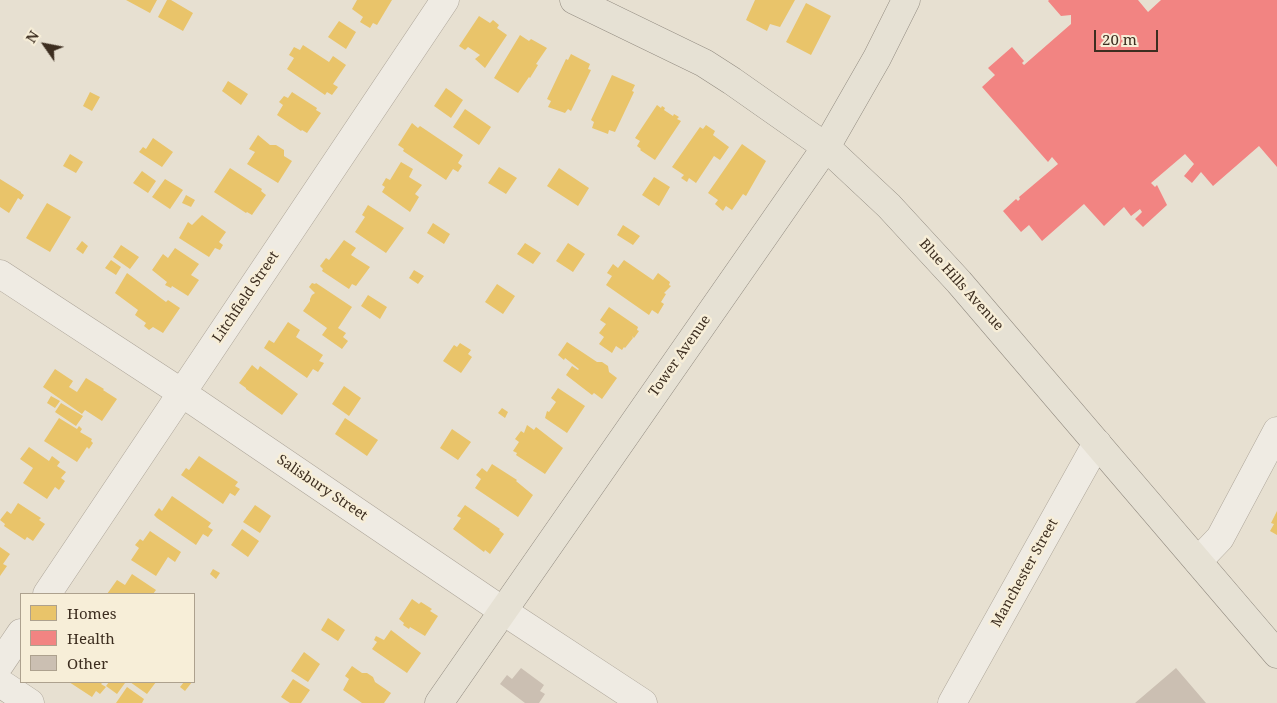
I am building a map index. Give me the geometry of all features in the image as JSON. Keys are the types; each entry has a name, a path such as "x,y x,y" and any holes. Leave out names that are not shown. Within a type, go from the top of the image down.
{"main road":[{"name":"Blue Hills Avenue","path":"574,0 704,63 732,80 826,147 889,206 930,249 1277,654"},
{"name":"Tower Avenue","path":"439,703 826,147 877,58 906,0"}],"street":[{"name":"Litchfield Street","path":"48,593 445,0"},
{"name":"Salisbury Street","path":"0,274 20,285 182,393 503,611 643,703"},
{"path":"1198,561 1220,538 1277,431"},
{"name":"Manchester Street","path":"952,703 1097,443"},
{"path":"0,664 20,634"},
{"path":"0,683 30,703"}],"building: Homes":[{"path":"126,0 157,0 150,13"},
{"path":"167,0 171,0 193,13 183,31 158,17"},
{"path":"357,0 392,0 377,25 373,23 370,28 360,22 363,17 352,9"},
{"path":"755,0 795,0 780,27 770,24 767,31 746,20"},
{"path":"806,3 831,16 811,55 786,42"},
{"path":"479,16 490,23 493,20 499,25 497,28 507,35 485,68 475,59 480,55 468,47 465,50 459,46"},
{"path":"339,21 356,32 346,49 328,37"},
{"path":"520,35 529,41 531,39 547,48 536,64 538,65 530,78 518,93 494,78"},
{"path":"303,45 329,62 333,56 346,65 333,84 338,87 332,95 327,92 325,95 287,69 294,58 289,55 294,47 300,50"},
{"path":"571,54 590,64 588,69 591,70 571,111 568,109 565,113 548,107 551,101 547,99 566,59 568,60"},
{"path":"612,75 635,85 632,91 634,92 615,132 609,130 608,134 592,128 594,122 591,120"},
{"path":"228,81 248,94 241,105 222,91"},
{"path":"446,88 463,100 451,118 434,106"},
{"path":"90,92 100,97 92,111 83,106"},
{"path":"292,92 317,108 316,110 321,113 307,133 277,115 283,105 279,102 284,96 288,98"},
{"path":"657,105 665,108 664,110 673,116 674,114 679,117 677,119 681,121 655,160 640,150 637,146 640,141 635,138"},
{"path":"465,109 491,127 479,145 453,127"},
{"path":"412,123 418,128 420,126 463,155 458,163 462,166 458,172 453,169 446,180 403,151 404,149 398,145"},
{"path":"706,125 715,131 713,135 729,147 720,160 714,156 696,183 689,178 687,182 681,178 684,175 672,167 700,127 703,129"},
{"path":"258,135 270,145 276,145 284,150 284,156 292,161 278,183 247,164 255,152 249,149"},
{"path":"153,138 173,152 162,167 139,152 143,147 146,149"},
{"path":"742,144 766,161 746,196 743,194 732,210 726,206 723,211 715,204 718,200 708,193"},
{"path":"70,154 83,162 76,173 63,166"},
{"path":"401,162 413,169 409,177 422,185 415,194 419,197 410,212 382,192 385,187 382,185 386,178 390,180"},
{"path":"499,167 517,178 506,194 488,183"},
{"path":"230,168 262,189 261,191 266,195 252,215 214,192"},
{"path":"559,168 589,188 578,206 547,186"},
{"path":"142,171 156,181 148,193 133,183"},
{"path":"654,177 670,187 659,206 642,195"},
{"path":"0,179 24,195 21,200 18,198 9,213 0,207"},
{"path":"165,179 183,190 170,209 152,197"},
{"path":"186,195 195,200 191,207 182,203"},
{"path":"47,203 71,217 50,252 26,238"},
{"path":"368,205 404,228 386,253 355,232 365,217 362,215"},
{"path":"202,215 226,232 219,242 223,245 220,250 215,248 209,257 179,238 188,222 192,225"},
{"path":"433,223 450,234 444,244 427,233"},
{"path":"623,225 640,236 633,245 617,235"},
{"path":"344,240 356,248 351,255 370,267 356,286 352,284 349,289 322,271 323,269 320,266 326,258 329,260"},
{"path":"82,241 88,246 83,254 76,249"},
{"path":"525,243 541,253 533,264 517,254"},
{"path":"568,243 585,254 573,272 556,261"},
{"path":"121,245 139,257 130,269 113,257"},
{"path":"175,248 199,264 191,275 199,280 188,296 172,286 171,288 165,285 167,282 152,270 163,254 168,258"},
{"path":"111,260 121,267 116,275 105,268"},
{"path":"624,260 653,280 658,273 670,282 669,285 671,286 664,293 666,294 661,302 664,304 658,314 652,310 649,315 606,285 612,276 607,273 613,264 618,268"},
{"path":"414,270 424,276 418,284 409,278"},
{"path":"127,273 166,302 168,300 180,308 163,333 153,327 149,330 144,326 146,323 135,315 138,310 115,293"},
{"path":"312,283 316,283 352,307 338,328 346,333 343,337 348,341 342,349 322,335 327,328 303,311 315,293 309,287"},
{"path":"497,284 515,296 503,314 485,302"},
{"path":"368,295 387,307 380,319 361,306"},
{"path":"609,307 638,327 637,330 639,331 634,338 632,336 633,338 625,348 622,350 616,346 612,353 599,344 604,337 599,333 606,324 600,320"},
{"path":"288,322 300,330 296,337 323,355 319,361 324,363 318,372 313,369 307,378 264,348 269,340 274,343"},
{"path":"567,342 597,362 602,362 608,366 609,372 617,378 602,399 594,393 592,395 566,375 572,366 579,369 558,355"},
{"path":"460,343 471,350 468,354 472,357 461,373 443,361 454,345 457,347"},
{"path":"252,365 258,370 260,366 298,394 282,415 239,383"},
{"path":"55,369 73,381 69,387 77,392 86,378 117,399 102,421 85,410 82,414 43,387"},
{"path":"344,386 361,398 349,416 332,404"},
{"path":"558,388 585,406 567,433 545,418 547,411 549,412 556,402 551,398"},
{"path":"51,396 60,401 55,408 47,403"},
{"path":"61,403 83,416 76,426 55,412"},
{"path":"502,408 508,412 505,418 498,413"},
{"path":"59,418 77,429 79,426 82,429 80,432 92,439 93,443 89,449 87,447 77,462 44,441"},
{"path":"345,418 378,440 367,456 335,434"},
{"path":"527,425 534,430 536,427 563,448 545,474 513,451 519,442 515,439 521,431 524,433"},
{"path":"452,429 471,442 458,460 440,448"},
{"path":"29,447 49,461 52,456 60,462 57,466 66,472 61,478 65,481 59,490 55,487 47,499 23,483 33,468 20,459"},
{"path":"199,456 238,482 235,486 240,489 235,496 230,493 223,504 181,475 186,468 189,470"},
{"path":"492,464 517,480 533,495 518,517 475,488 481,479 476,475 482,468 487,472"},
{"path":"172,496 211,523 208,527 213,530 208,537 203,534 196,545 154,515 159,508 162,511"},
{"path":"18,503 41,518 39,520 45,524 33,541 27,537 25,540 4,526 5,524 0,520 7,511 11,514"},
{"path":"255,505 271,516 260,533 243,522"},
{"path":"465,505 500,529 504,534 490,554 485,550 484,552 453,529 461,518 457,516"},
{"path":"1277,511 1277,535 1270,531 1274,524 1271,523"},
{"path":"242,529 259,541 248,557 231,545"},
{"path":"150,531 181,552 175,562 168,557 156,576 131,560 139,548 135,545 140,539 143,541"},
{"path":"0,547 10,554 3,564 7,566 0,576"},
{"path":"213,569 220,573 216,579 210,574"},
{"path":"132,574 156,590 154,593 108,593 117,580 125,585"},
{"path":"412,599 432,609 430,611 438,616 425,636 410,627 409,629 399,619"},
{"path":"328,618 345,630 338,641 321,630"},
{"path":"391,630 421,653 407,673 372,649 377,642 374,640 376,636 384,640"},
{"path":"304,652 320,664 308,682 291,671"},
{"path":"352,666 362,673 367,673 373,677 375,682 391,693 384,703 362,703 343,690 349,679 345,676"},
{"path":"293,679 310,690 301,703 290,703 281,697"},
{"path":"71,683 102,683 106,687 100,694 96,691 92,697"},
{"path":"108,683 125,683 117,694 106,686"},
{"path":"131,683 155,683 147,694"},
{"path":"183,683 191,683 185,691 180,687"},
{"path":"127,687 144,699 142,703 116,703"}],"building: Health":[{"path":"1049,0 1138,0 1148,12 1161,0 1277,0 1277,167 1259,146 1213,186 1201,172 1192,183 1184,176 1194,164 1185,154 1151,183 1155,187 1157,185 1167,205 1143,227 1135,219 1142,212 1140,209 1131,216 1124,207 1104,226 1084,204 1042,241 1029,225 1021,232 1003,211 1016,199 1018,201 1019,197 1058,164 1052,157 1048,162 982,87 995,75 988,68 1012,47 1024,61 1022,63 1024,65 1071,24 1071,15 1061,16"}],"building: Other":[{"path":"521,668 544,685 540,691 545,694 539,703 525,703 500,684 507,675 512,679"},
{"path":"1176,668 1206,703 1135,703"}]}
